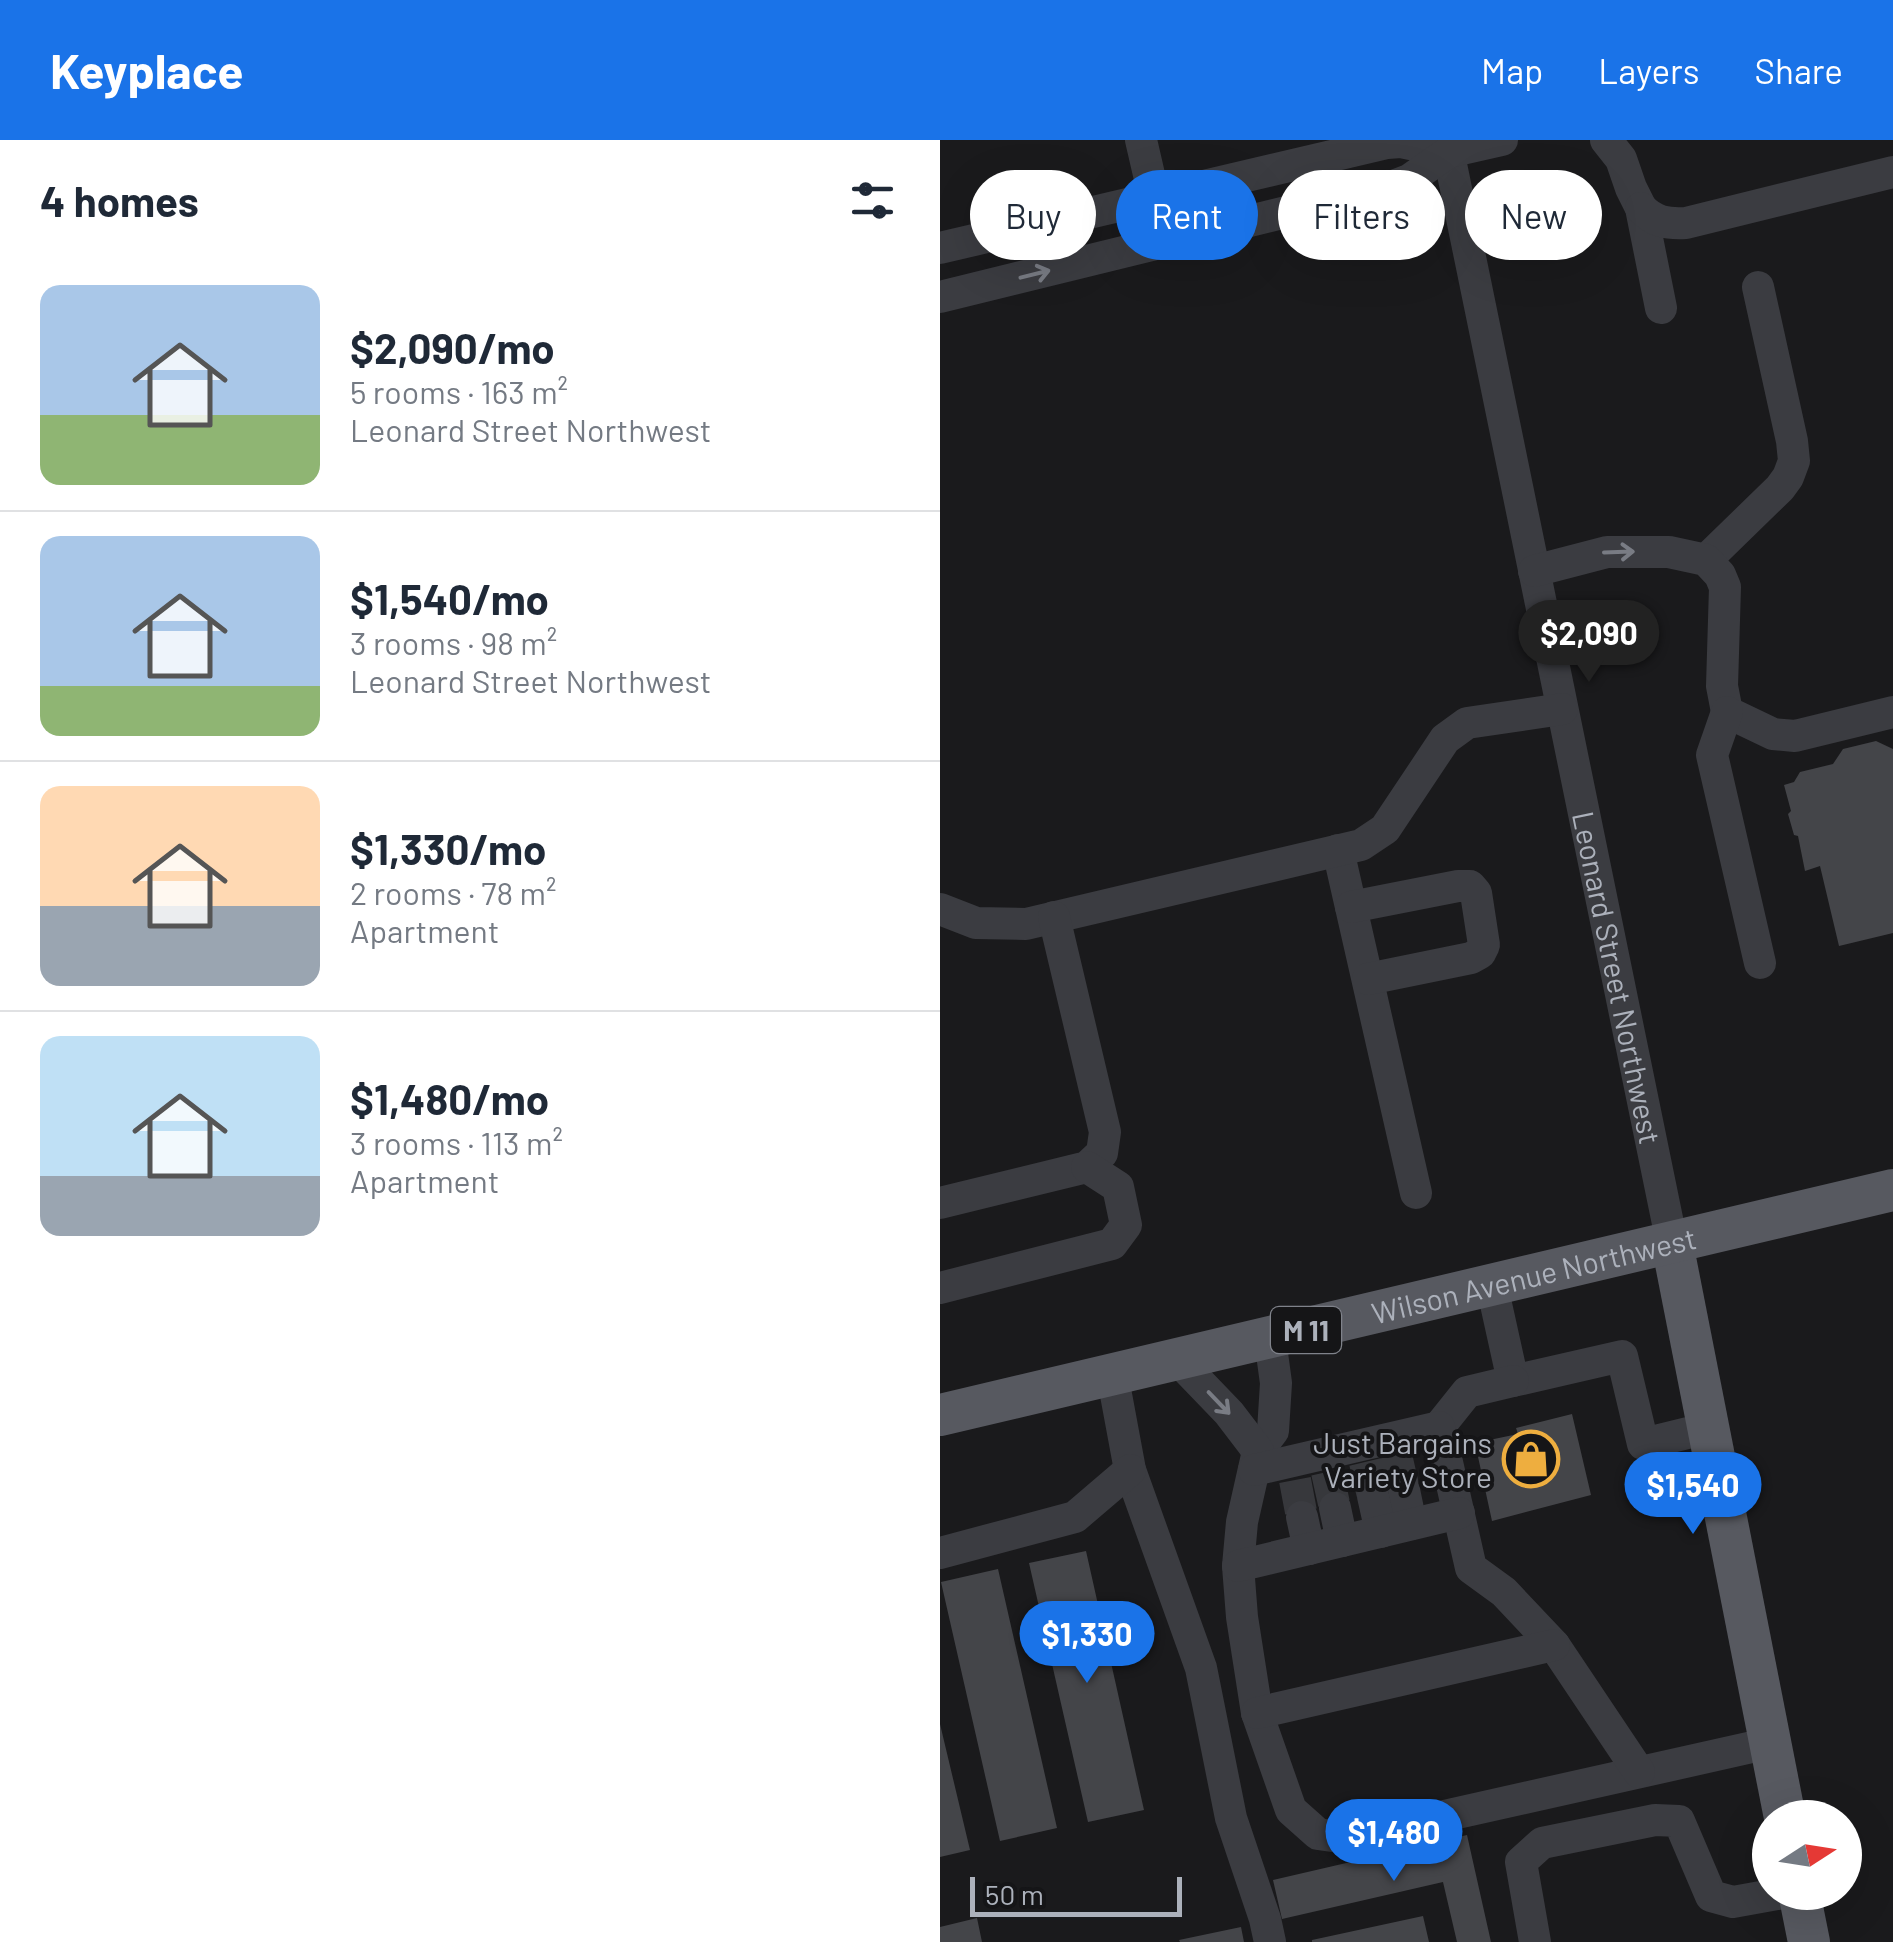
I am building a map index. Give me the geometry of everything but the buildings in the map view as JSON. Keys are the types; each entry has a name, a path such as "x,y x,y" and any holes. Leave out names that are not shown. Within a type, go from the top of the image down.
{"main road":[{"name":"Wilson Avenue Northwest","path":"940,1415 1893,1190"},
{"name":"Leonard Street Northwest","path":"1672,1243 1781,1800"},
{"path":"1803,1910 1809,1942"}],"street":[{"path":"1142,140 1148,170"},
{"path":"1258,173 1387,142 1448,146 1502,140"},
{"path":"1606,140 1621,159 1641,208 1664,223 1686,223 1893,172"},
{"path":"1258,219 1410,180 1448,146"},
{"name":"Leonard Street Northwest","path":"1448,146 1672,1243"},
{"path":"940,248 1116,207"},
{"path":"1641,208 1661,308"},
{"path":"940,297 1116,254"},
{"path":"1706,560 1780,488 1794,461 1758,287"},
{"path":"1534,571 1608,552 1669,552 1706,560 1720,575 1725,587 1722,686 1728,712 1712,755 1760,963"},
{"path":"940,909 976,922 1026,924 1361,845 1386,830 1445,739 1468,723 1562,709"},
{"path":"1728,712 1772,734 1794,736 1893,712"},
{"path":"1338,850 1416,1193"},
{"path":"1351,907 1458,886 1470,886 1476,894 1484,945 1480,954 1368,980"},
{"path":"940,1203 1086,1167 1102,1153 1105,1132 1054,917"},
{"path":"940,1288 1112,1244 1126,1225 1118,1187 1086,1167"},
{"path":"1492,1286 1513,1381"},
{"path":"1270,1338 1276,1383 1273,1432 1256,1460 1242,1522 1238,1566 1242,1616 1257,1713 1290,1810 1318,1834 1346,1838 1770,1743"},
{"path":"1256,1460 1309,1466 1379,1450 1439,1427 1466,1392 1622,1356 1643,1444 1708,1428"},
{"path":"1177,1359 1230,1413 1256,1460"},
{"path":"1112,1373 1130,1470 1201,1668 1231,1818 1266,1918 1270,1942"},
{"path":"1439,1427 1471,1568 1504,1592 1554,1644 1639,1772"},
{"path":"940,1554 1074,1517 1130,1470"},
{"path":"1389,1493 1396,1528"},
{"path":"1335,1508 1342,1541"},
{"path":"1238,1566 1459,1513"},
{"path":"1302,1517 1310,1549"},
{"path":"1257,1713 1554,1644"},
{"path":"1536,1942 1520,1862 1542,1843 1655,1820 1679,1821 1710,1896 1732,1902 1752,1898"}],"tunnel":[{"path":"1396,1455 1404,1490"},
{"path":"1365,1462 1373,1496"},
{"path":"1327,1472 1335,1508"},
{"path":"1295,1480 1302,1517"}],"place":[{"name":"Just Bargains Variety Store","path":"1531,1459"}]}
